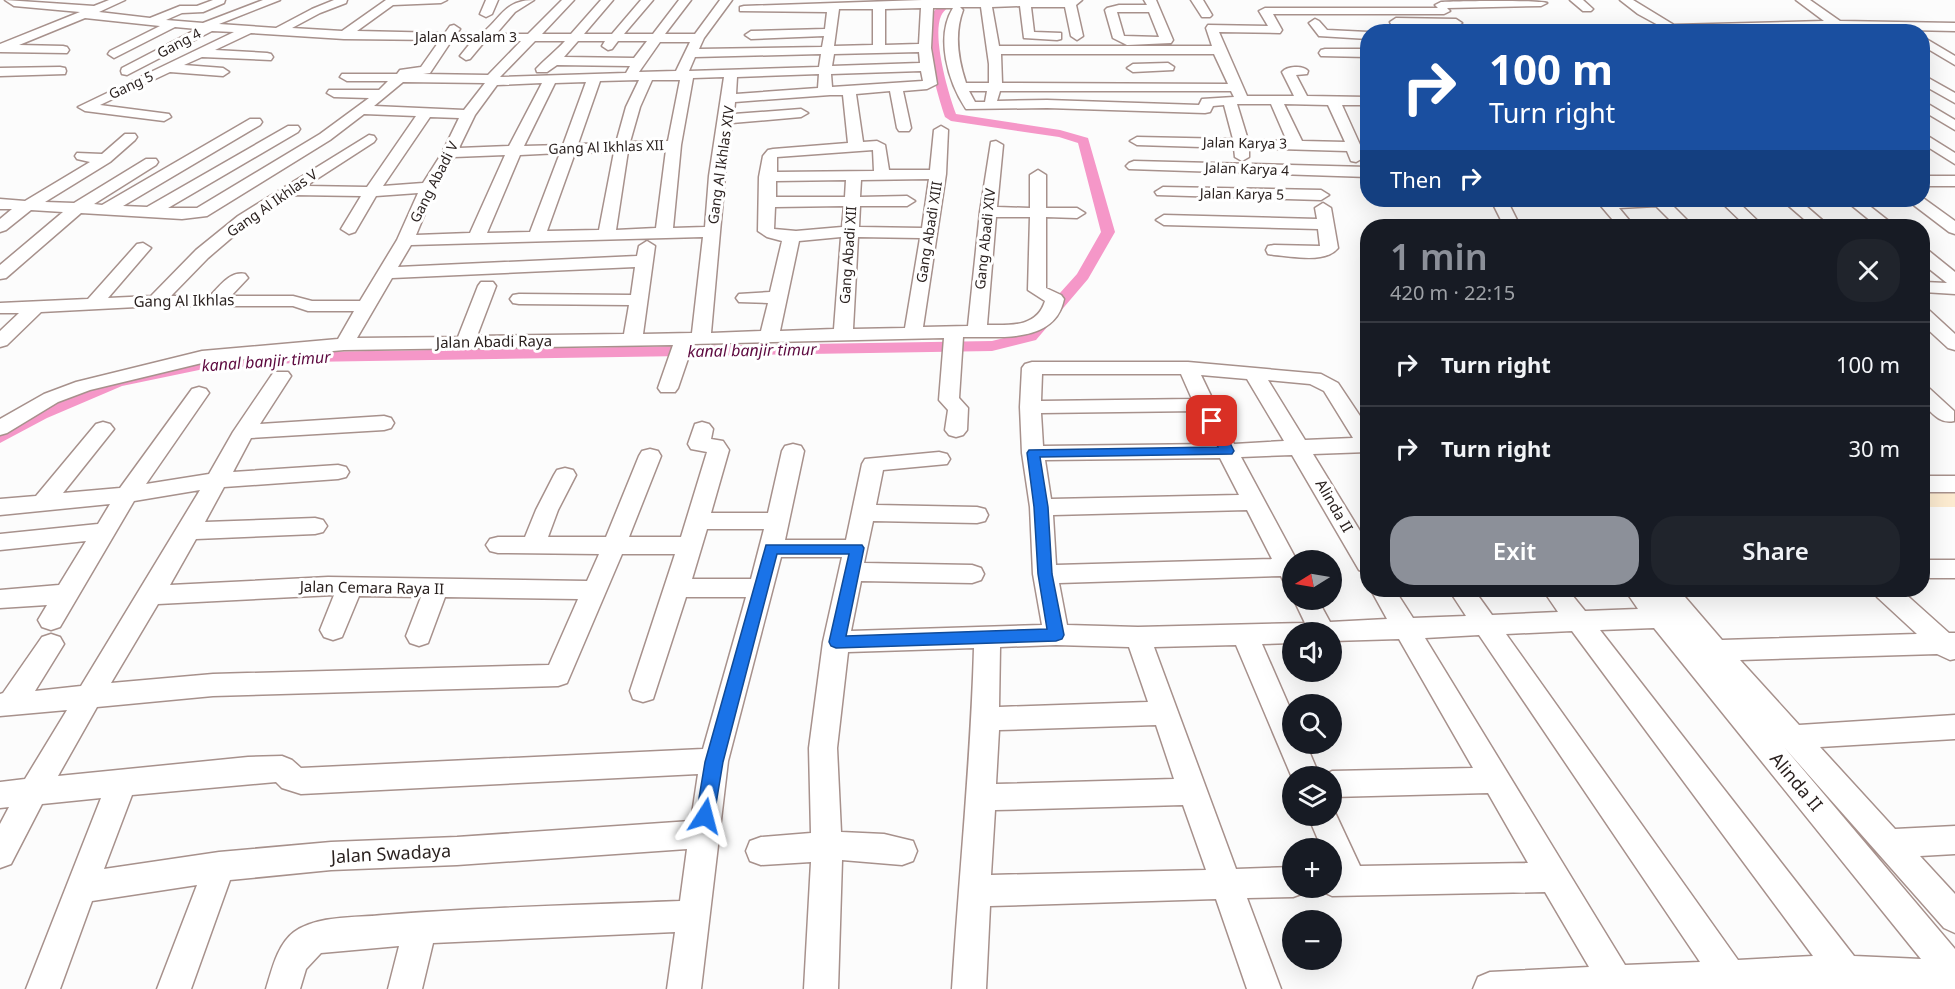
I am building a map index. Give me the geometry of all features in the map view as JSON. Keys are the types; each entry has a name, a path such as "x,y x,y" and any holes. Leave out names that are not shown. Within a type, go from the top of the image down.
{"street":[{"name":"Jalan Assalam 3","path":"11,0 14,3 90,11 171,25 249,30 281,35 698,38"},
{"path":"3,45 119,0"},
{"name":"Gang 4","path":"118,76 205,27 274,0"},
{"path":"344,35 392,1 441,0"},
{"path":"486,14 492,0"},
{"path":"466,56 512,9 528,0"},
{"name":"Gang Abadi V","path":"344,344 405,240 428,187 449,153 468,114 492,80 568,0"},
{"path":"477,237 546,75 554,61 607,0"},
{"path":"596,62 647,0"},
{"path":"630,78 638,62 685,0"},
{"path":"674,145 683,76 698,38 726,0"},
{"path":"1197,0 1210,14 1212,28 1236,96 1224,122"},
{"path":"1315,0 1326,11"},
{"path":"1379,0 1388,11"},
{"path":"1576,0 1587,9"},
{"path":"1626,0 1642,12 1665,24"},
{"path":"1802,0 1838,24"},
{"path":"150,22 180,9 199,10 220,1"},
{"path":"1256,1 1276,30 1283,45"},
{"path":"744,9 797,8 834,4 879,6 932,4 955,7 986,3 1072,2 1083,36 1028,35 1025,3"},
{"path":"986,3 997,86 991,100 992,104"},
{"path":"1263,13 1388,11 1440,5 1541,3"},
{"path":"825,93 827,49 834,4"},
{"path":"730,98 929,85 925,48 932,4"},
{"path":"994,50 1084,50 1125,47 1167,40 1152,4 1111,10 1119,39 1125,47 1139,87"},
{"path":"1440,5 1456,23"},
{"path":"879,6 879,49"},
{"path":"955,7 953,60 969,105 1047,104 1206,109 1207,102 1236,96"},
{"path":"791,33 797,8"},
{"path":"281,35 316,11 344,9"},
{"path":"745,52 762,9"},
{"path":"1762,12 1772,24"},
{"path":"1705,16 1722,24"},
{"path":"308,34 329,21"},
{"path":"1397,24 1396,22 1456,23"},
{"path":"1316,23 1323,33 1360,35"},
{"path":"0,204 182,214 204,212 324,137 407,73 425,70 458,24"},
{"path":"114,54 171,25"},
{"path":"402,37 414,25"},
{"path":"1930,26 1955,27"},
{"path":"1212,28 1276,30"},
{"path":"1930,28 1955,42"},
{"name":"Gang 5","path":"164,117 86,107 249,30"},
{"path":"751,35 831,32"},
{"path":"3,45 63,50"},
{"path":"1930,45 1955,61"},
{"path":"1125,47 1220,50"},
{"path":"693,53 925,48"},
{"path":"1037,50 1047,104"},
{"path":"1084,50 1089,77"},
{"path":"201,53 267,57"},
{"path":"1325,53 1360,53"},
{"path":"554,61 638,62"},
{"path":"1340,66 1355,66"},
{"path":"347,77 492,80 546,75 594,79 731,73 784,78 825,70 927,67"},
{"path":"168,68 223,72"},
{"path":"1133,68 1168,68"},
{"path":"0,72 60,71"},
{"path":"1302,71 1288,72 1303,101"},
{"name":"Gang Al Ikhlas XIV","path":"668,388 687,345 716,219 717,178 730,98 731,73"},
{"path":"1930,74 1944,74"},
{"path":"606,234 622,146 633,107 647,77"},
{"path":"961,87 997,86 1041,77 1089,77 1139,87 1276,101 1360,101"},
{"path":"431,91 444,79"},
{"path":"537,236 594,79"},
{"path":"1930,84 1955,100"},
{"path":"896,87 904,128"},
{"path":"849,91 856,146"},
{"path":"334,93 382,94"},
{"path":"111,94 139,98"},
{"path":"799,94 802,130"},
{"path":"1930,99 1955,100"},
{"path":"1276,101 1296,144"},
{"path":"1333,101 1360,162"},
{"path":"1142,107 1142,123"},
{"path":"1188,108 1193,121 1224,122"},
{"path":"359,110 468,114"},
{"path":"1930,110 1955,126"},
{"path":"374,122 387,112"},
{"path":"350,229 371,192 426,112"},
{"path":"726,119 802,130 821,148 821,176"},
{"path":"106,209 255,122"},
{"path":"1224,122 1241,144 1245,221"},
{"path":"152,211 293,129"},
{"path":"802,130 770,156 766,202 767,233 792,235 849,232 928,233"},
{"name":"Gang Abadi XIII","path":"913,333 938,174 941,130"},
{"path":"0,227 27,206 105,159 130,137"},
{"name":"Gang Al Ikhlas V","path":"156,301 202,254 244,219 369,139"},
{"name":"Jalan Karya 3","path":"1137,141 1354,147"},
{"path":"1930,142 1955,160"},
{"name":"Gang Al Ikhlas XII","path":"449,153 674,145 656,233 645,261 633,340"},
{"name":"Gang Abadi XIV","path":"977,333 979,294 996,145"},
{"path":"821,148 879,147 882,174"},
{"path":"82,156 105,159"},
{"path":"0,274 76,209 151,162"},
{"name":"Jalan Karya 4","path":"1134,166 1360,172"},
{"path":"1274,250 1326,252 1330,248 1318,171"},
{"path":"767,177 938,174"},
{"name":"Gang Abadi XII","path":"843,334 854,175"},
{"path":"1038,176 1039,212"},
{"path":"1930,182 1951,184"},
{"path":"287,190 371,192 428,187"},
{"name":"Jalan Karya 5","path":"1163,192 1321,195"},
{"path":"766,202 907,201"},
{"path":"1610,207 1620,219"},
{"path":"1666,207 1678,219"},
{"path":"1735,207 1747,219"},
{"path":"1798,207 1813,219"},
{"path":"1862,207 1878,219"},
{"path":"1925,207 1955,229"},
{"path":"988,212 1077,213"},
{"name":"Jalan Abadi Raya","path":"0,428 51,398 83,386 202,357 344,344 633,340 687,345 769,336 843,334 913,333 953,344 977,333 1027,330 1040,323 1055,304 1055,299 1037,290 1039,212"},
{"path":"244,219 266,222"},
{"path":"1164,220 1325,224"},
{"path":"405,240 712,232"},
{"path":"769,336 792,235"},
{"path":"94,303 143,248"},
{"path":"386,273 645,261"},
{"path":"1930,261 1955,281"},
{"path":"216,300 239,278"},
{"path":"465,342 487,286"},
{"path":"1930,287 1955,289"},
{"path":"745,298 777,297"},
{"path":"519,299 638,300"},
{"name":"Gang Al Ikhlas","path":"0,308 216,300 298,301 317,307 366,306"},
{"path":"0,341 36,306"},
{"path":"1930,321 1955,344"},
{"path":"953,344 949,400 958,408 956,430"},
{"path":"1056,635 1045,574 1041,507 1033,453 1030,407 1032,368 1188,368 1314,378 1331,387 1360,432"},
{"path":"1188,368 1227,451 1282,555"},
{"name":"Alinda II","path":"1253,372 1360,550"},
{"path":"0,854 31,793 190,531 244,432 281,376"},
{"path":"6,704 51,632 66,594 127,495 199,393"},
{"path":"1930,399 1951,416"},
{"path":"1030,407 1205,405"},
{"path":"1930,416 1951,416"},
{"path":"244,432 384,423"},
{"path":"43,503 103,429"},
{"path":"643,692 678,588 718,450 715,446 699,444 702,429"},
{"path":"1033,453 1227,451 1360,444"},
{"path":"684,989 714,762 786,492 793,451"},
{"path":"6,704 235,684 444,677 552,677 562,671 650,456"},
{"path":"821,989 827,847 823,748 836,642 873,464 939,459"},
{"path":"0,507 127,495 217,480 338,472"},
{"path":"534,544 547,510 565,475"},
{"path":"1930,484 1955,484"},
{"path":"1041,507 1253,502"},
{"path":"863,513 977,515"},
{"path":"698,521 777,521"},
{"path":"190,531 315,526"},
{"path":"0,543 106,531"},
{"path":"498,544 690,546"},
{"path":"771,549 857,548"},
{"path":"1930,569 1955,568"},
{"path":"852,572 972,574"},
{"path":"1045,574 1282,572"},
{"name":"Jalan Cemara Raya II","path":"150,595 290,587 594,590"},
{"path":"333,630 350,587"},
{"path":"419,636 436,588"},
{"path":"678,588 760,588"},
{"path":"0,599 66,594"},
{"path":"1387,597 1618,985"},
{"path":"1466,597 1734,982"},
{"path":"1560,597 1839,978"},
{"name":"Alinda II","path":"1643,597 1955,976"},
{"path":"1671,597 1715,651 1894,843 1955,917"},
{"path":"1894,597 1951,647"},
{"path":"1342,631 1660,618"},
{"path":"836,642 987,639 1056,635 1138,637 1282,634"},
{"path":"1245,635 1301,766"},
{"path":"1138,637 1264,989"},
{"path":"969,989 973,891 987,719 987,639"},
{"path":"1715,651 1951,647"},
{"path":"987,719 1165,713"},
{"path":"1794,736 1955,728"},
{"path":"0,795 248,770 282,769 292,779 301,781 714,762"},
{"path":"1342,784 1496,780"},
{"path":"43,989 121,784"},
{"path":"981,797 1193,792"},
{"name":"Jalan Swadaya","path":"80,888 219,867 330,856 457,851 703,834"},
{"path":"1894,843 1955,840"},
{"path":"761,851 871,845 902,851"},
{"path":"174,989 219,867"},
{"path":"1342,880 1553,877"},
{"path":"973,891 1282,882"},
{"path":"283,989 291,963 298,950 308,940 320,937 420,928 695,916"},
{"path":"405,989 420,928"},
{"path":"1490,989 1955,976"}],"shaded area":[{"path":"1930,490 1955,490 1955,507 1930,507"}],"waterway":[{"name":"kanal banjir timur","path":"0,437 41,414 117,382 199,365 306,357 992,346 1030,337 1083,276 1108,232 1084,141 1060,134 951,117 938,69 934,29 937,14 953,0"}],"route":[{"path":"705,816 714,762 771,549 857,548 836,642 987,639 1056,635 1045,574 1041,507 1033,453 1227,451 1212,421"}]}
